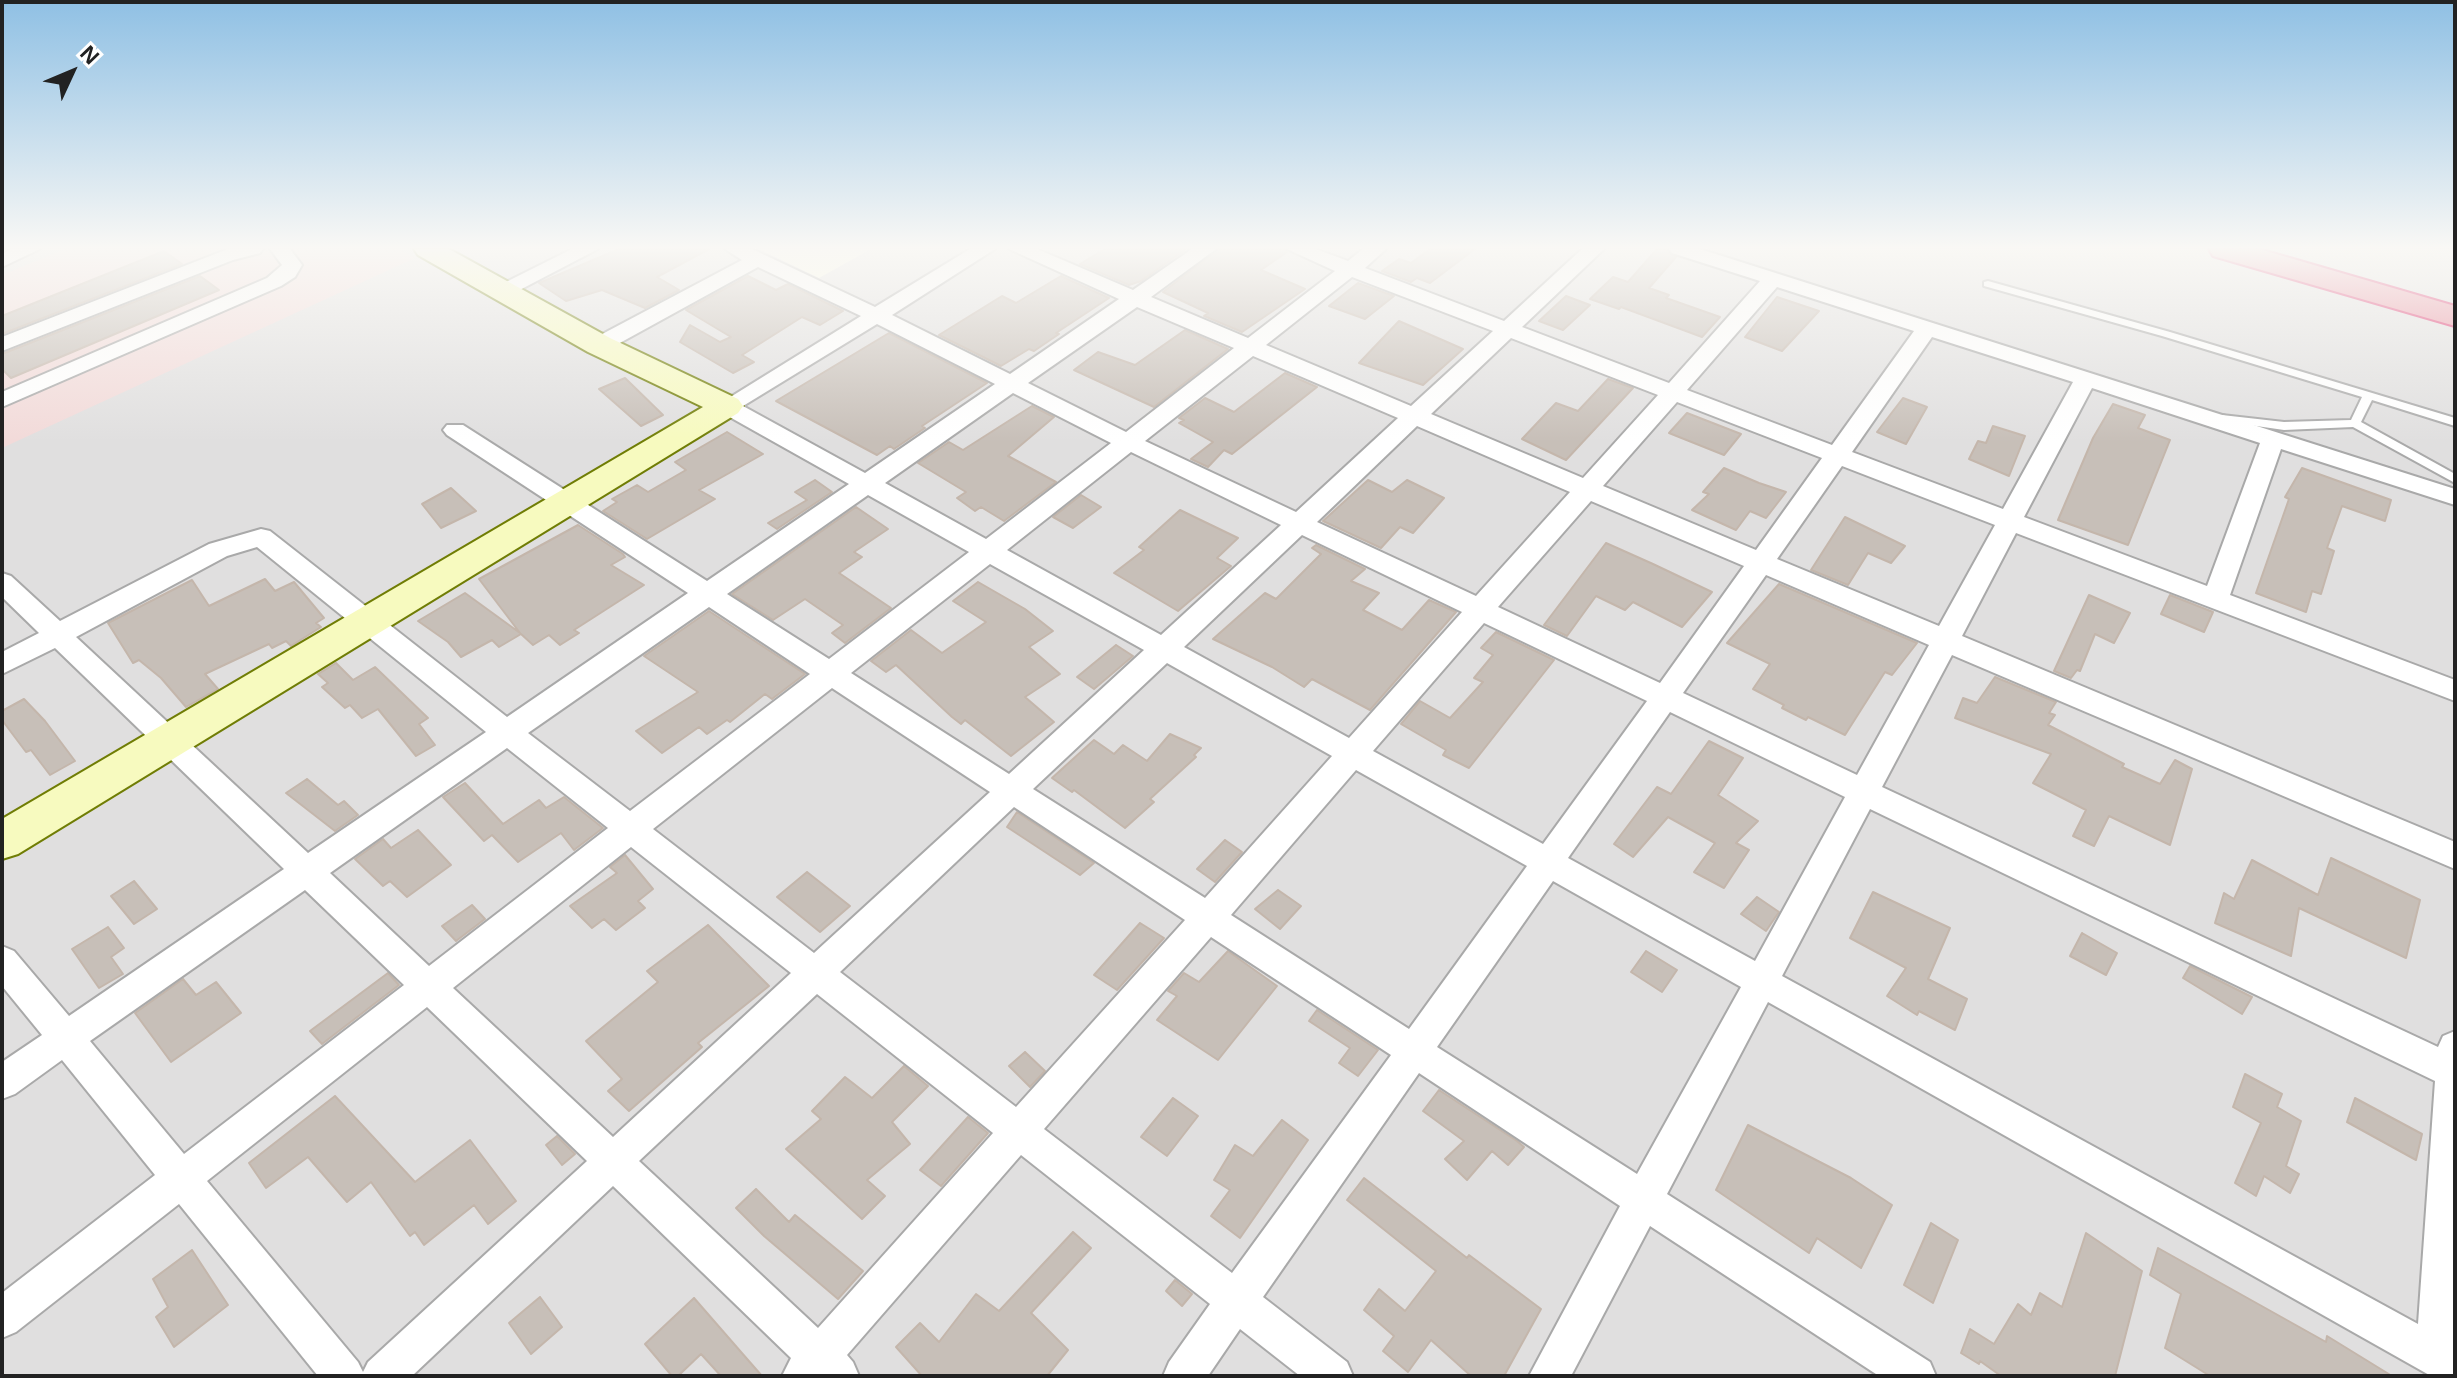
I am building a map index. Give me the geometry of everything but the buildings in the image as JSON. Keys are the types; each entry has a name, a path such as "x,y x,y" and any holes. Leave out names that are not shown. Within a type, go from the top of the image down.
{"main road":[{"path":"543,313 599,345 727,406"},
{"path":"2,841 727,406"}],"street":[{"path":"2,345 82,313"},
{"path":"2,400 202,313"},
{"path":"599,345 651,313"},
{"path":"872,313 876,315 1011,384 1128,442 1663,698 2454,1063 2446,1361 727,406 876,315 879,313"},
{"path":"2,1082 1115,313"},
{"path":"1170,313 2455,856"},
{"path":"2,1318 1294,313"},
{"path":"1464,313 2455,691"},
{"path":"382,1376 1526,313"},
{"path":"2,582 612,1161 820,1370 1019,1131 1742,313"},
{"path":"1875,313 2455,497"},
{"path":"1183,1376 1926,330"},
{"path":"1549,1376 2085,381"},
{"path":"455,430 1916,1376"},
{"path":"2215,599 2273,440"},
{"path":"2,664 218,550 261,537 365,622 1333,1376"},
{"path":"2,961 344,1376"}],"lane":[{"path":"2092,313 2455,422"},
{"path":"2355,423 2368,396"},
{"path":"2177,410 2284,426 2355,423 2455,479"}],"shaded area":[{"path":"2,313 2455,313 2455,1376 2,1376"},
{"path":"2,313 295,313 2,448"}]}
